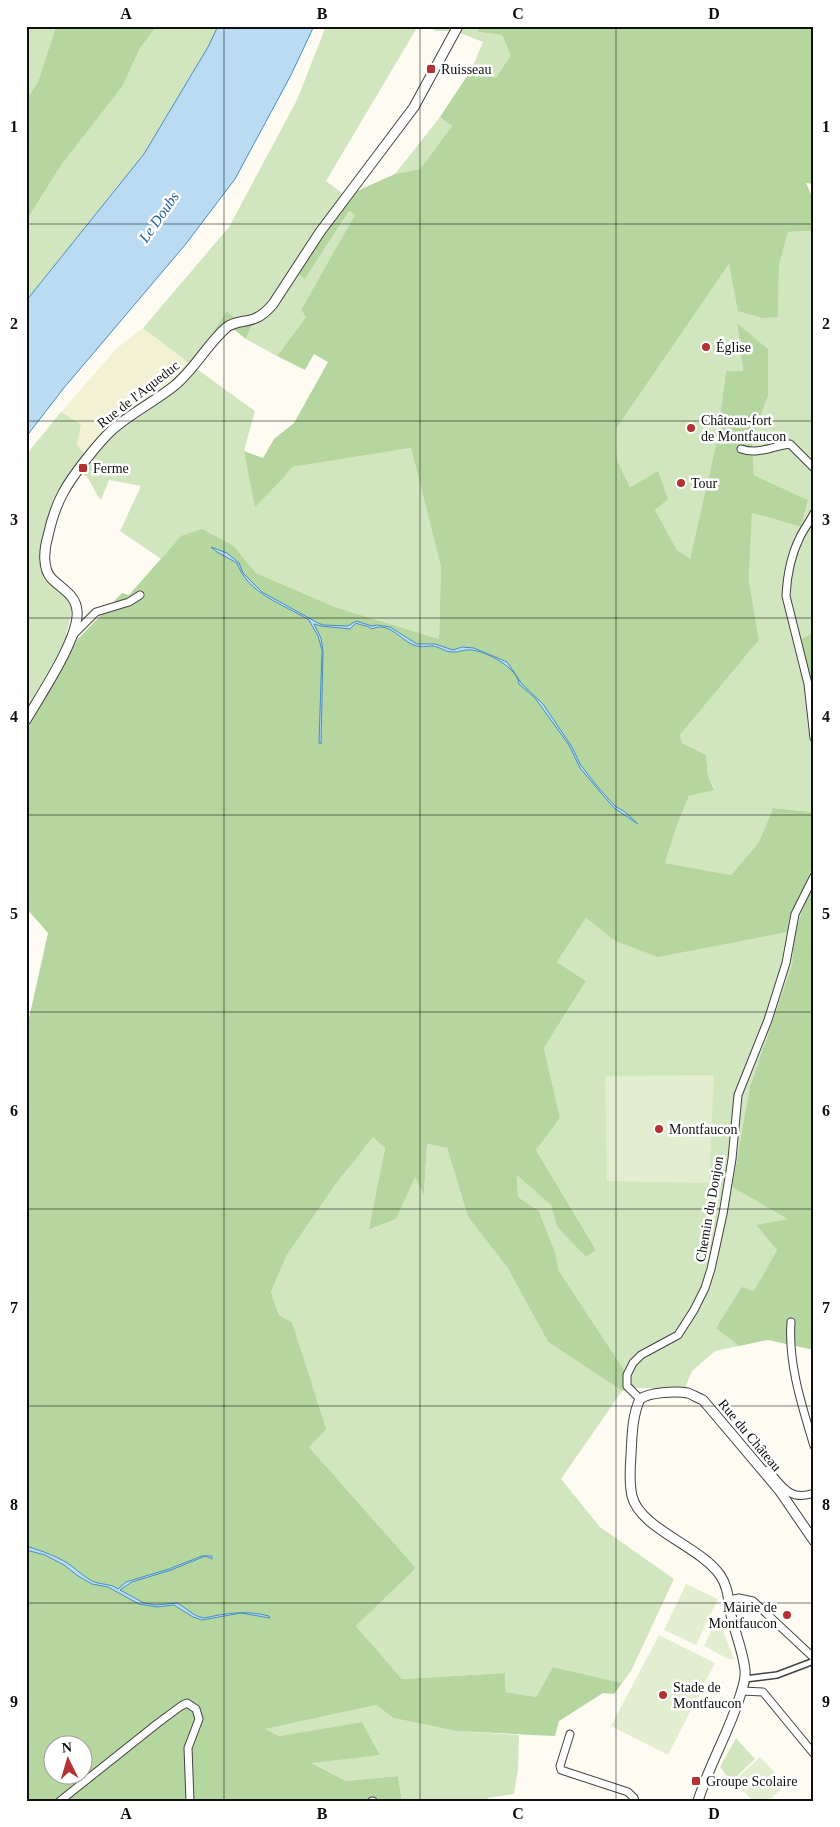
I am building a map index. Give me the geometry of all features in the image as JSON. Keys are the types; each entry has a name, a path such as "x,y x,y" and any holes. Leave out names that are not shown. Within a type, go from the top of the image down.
{"street":[{"name":"Rue de l'Aqueduc","path":"26,720 63,656 73,635 78,612 75,601 68,591 51,578 47,571 45,558 47,537 63,492 112,430 174,386 194,367 228,326 255,319 265,314 274,304 320,232 414,108 457,28"},
{"path":"741,448 755,452 790,444 814,468"},
{"path":"814,513 799,539 792,557 786,596 808,684 814,738"},
{"path":"73,635 96,612 129,602 140,595"},
{"name":"Chemin du Donjon","path":"640,1399 627,1386 627,1375 633,1363 641,1355 678,1335 694,1310 711,1269 732,1159 738,1095 768,1020 786,963 796,914 814,876"},
{"path":"791,1322 789,1344 793,1366 814,1446"},
{"name":"Rue du Château","path":"640,1399 660,1393 687,1393 702,1400 778,1490 814,1540"},
{"path":"640,1399 632,1432 630,1472 631,1494 634,1503 641,1513 653,1524 689,1547 720,1575 726,1585 731,1615 745,1669 745,1679 734,1716 704,1782 698,1801"},
{"path":"749,1455 756,1457 788,1493 795,1496 814,1493"},
{"path":"729,1600 739,1598 753,1601 814,1660 777,1675 745,1679"},
{"path":"742,1691 763,1692 814,1754"},
{"path":"60,1801 158,1723 187,1703 196,1708 198,1719 188,1748 190,1801"},
{"path":"570,1734 560,1766 561,1770 628,1792 635,1801"}],"green space":[{"path":"26,26 56,26 38,82 26,100"},
{"path":"56,26 157,26 140,48 122,87 62,164 26,221 26,100 38,82"},
{"path":"157,26 218,26 208,47 144,154 26,301 26,221 62,164 122,87 140,48"},
{"path":"326,26 418,26 326,181 346,196 305,279 349,211 356,215 301,310 306,317 277,356 246,339 255,320 239,322 218,337 194,367 143,328 229,227 297,100"},
{"path":"424,26 479,26 479,32 502,35 512,55 496,79 471,70 483,42 455,31 436,31"},
{"path":"479,26 814,26 814,184 806,183 814,201 814,231 788,232 779,266 778,317 763,318 738,311 729,264 616,429 617,460 630,487 658,471 668,499 655,510 677,550 690,559 716,444 726,371 743,371 737,323 768,349 768,396 752,439 754,475 808,500 801,527 752,513 749,580 759,640 680,735 682,743 706,755 708,775 714,790 689,796 665,863 731,875 759,842 773,808 814,812 814,861 787,932 658,957 616,941 586,918 557,962 586,981 544,1048 560,1118 536,1150 596,1250 586,1257 557,1227 551,1205 517,1175 518,1197 539,1211 555,1252 559,1271 636,1388 622,1391 548,1342 507,1267 468,1217 447,1148 427,1144 424,1195 415,1177 396,1219 369,1230 385,1148 373,1137 335,1185 287,1255 271,1292 279,1315 292,1322 326,1429 309,1447 416,1568 356,1626 402,1679 505,1673 506,1692 536,1697 553,1667 622,1683 614,1694 603,1693 559,1721 555,1736 456,1731 393,1718 377,1705 265,1729 279,1736 362,1722 380,1755 312,1763 346,1781 398,1776 402,1801 384,1801 382,1799 366,1801 26,1801 26,1032 48,933 26,908 26,721 79,638 122,593 129,595 181,536 202,529 234,546 256,573 335,607 439,639 441,567 411,448 292,467 255,507 244,451 263,458 274,439 294,423 328,362 314,354 305,370 277,356 306,317 301,310 355,215 349,211 305,279 295,272 346,196 395,174 420,169 452,126 440,117 471,70 496,78 511,55 502,35 478,32"},
{"path":"440,117 452,126 420,169 395,174"},
{"path":"814,231 814,632 800,640 814,715 814,812 773,808 759,842 731,875 665,863 689,796 714,789 708,775 706,755 682,743 680,735 759,640 749,580 752,513 801,527 808,500 754,475 752,439 768,396 768,349 737,324 743,371 726,371 716,444 690,560 677,550 655,510 658,471 630,487 617,460 616,429 729,264 778,317 779,266 788,232"},
{"path":"227,311 239,322 255,319 246,339 229,326 218,337 214,331"},
{"path":"143,328 194,367 88,458 77,445 81,424 61,412 116,349"},
{"path":"194,367 255,411 244,451 286,475 292,467 411,448 441,567 439,639 335,607 256,573 234,546 181,536 161,559 120,531 141,486 109,480 101,500 88,478 77,469 58,499 48,520 42,542 40,567 46,578 69,600 71,611 66,634 79,638 26,725 26,455 61,412 81,424 77,445 88,458 100,443"},
{"path":"814,632 814,715 800,640"},
{"path":"814,861 814,878 794,934 792,965 750,1086 732,1187 789,1219 757,1226 777,1250 754,1292 716,1327 739,1346 715,1351 692,1371 685,1388 636,1388 559,1271 555,1252 539,1211 518,1197 517,1174 551,1205 557,1227 586,1257 596,1250 536,1150 560,1118 544,1048 586,981 557,962 586,918 617,941 812,866"},
{"path":"814,878 814,1350 768,1340 739,1346 716,1328 742,1287 754,1291 777,1250 756,1225 788,1219 732,1187 750,1086 792,965 794,934"},
{"name":"Montfaucon","path":"714,1075 709,1183 607,1181 605,1076"},
{"path":"373,1136 385,1148 370,1230 396,1219 415,1176 424,1194 427,1144 447,1148 468,1217 507,1267 548,1342 622,1391 561,1479 600,1527 674,1579 631,1671 622,1683 553,1667 536,1697 506,1692 505,1673 402,1679 356,1626 416,1568 309,1447 304,1362 292,1322 279,1315 271,1292 287,1255 335,1185"},
{"path":"686,1584 718,1599 696,1645 664,1630"},
{"path":"716,1620 719,1621 734,1659 728,1659 704,1646"},
{"name":"Stade de Montfaucon","path":"659,1635 715,1663 668,1755 611,1726"},
{"path":"378,1705 393,1718 456,1731 519,1735 518,1770 514,1794 488,1798 488,1801 402,1801 398,1776 346,1781 311,1762 380,1755 362,1722 279,1736 264,1729"},
{"path":"736,1738 755,1759 734,1779 726,1775 720,1767"},
{"path":"760,1757 786,1784 769,1801 753,1801 734,1781"}],"water":[{"name":"Le Doubs","path":"218,26 314,26 291,75 235,179 185,245 63,389 26,437 26,301 144,154 208,47"},
{"path":"211,547 227,553 239,563 243,573 262,592 323,625 348,626 356,621 372,626 390,627 417,644 435,644 453,650 462,647 474,648 507,662 522,684 543,704 572,747 580,764 596,785 615,806 638,824 614,808 580,768 569,745 535,698 519,684 513,672 507,666 485,653 477,651 452,652 433,646 416,646 384,627 372,629 356,623 350,629 314,624 321,638 323,651 321,744 319,743 322,650 318,636 309,620 267,597 249,583 242,574 237,563"},
{"path":"26,1546 62,1560 92,1581 118,1589 126,1582 206,1556 171,1570 132,1582 120,1590 144,1603 156,1605 177,1603 193,1614 204,1618 239,1613 202,1620 193,1617 174,1605 157,1607 139,1604 108,1587 92,1584 45,1555 26,1550"},
{"path":"242,1613 244,1613 261,1614 270,1618"}],"place":[{"name":"Ruisseau","path":"431,69"},
{"name":"Église","path":"706,347"},
{"name":"Château-fort de Montfaucon","path":"691,428"},
{"name":"Ferme","path":"83,468"},
{"name":"Tour","path":"681,483"},
{"name":"Montfaucon","path":"659,1129"},
{"name":"Mairie de Montfaucon","path":"787,1615"},
{"name":"Stade de Montfaucon","path":"663,1695"},
{"name":"Groupe Scolaire","path":"696,1781"}]}
